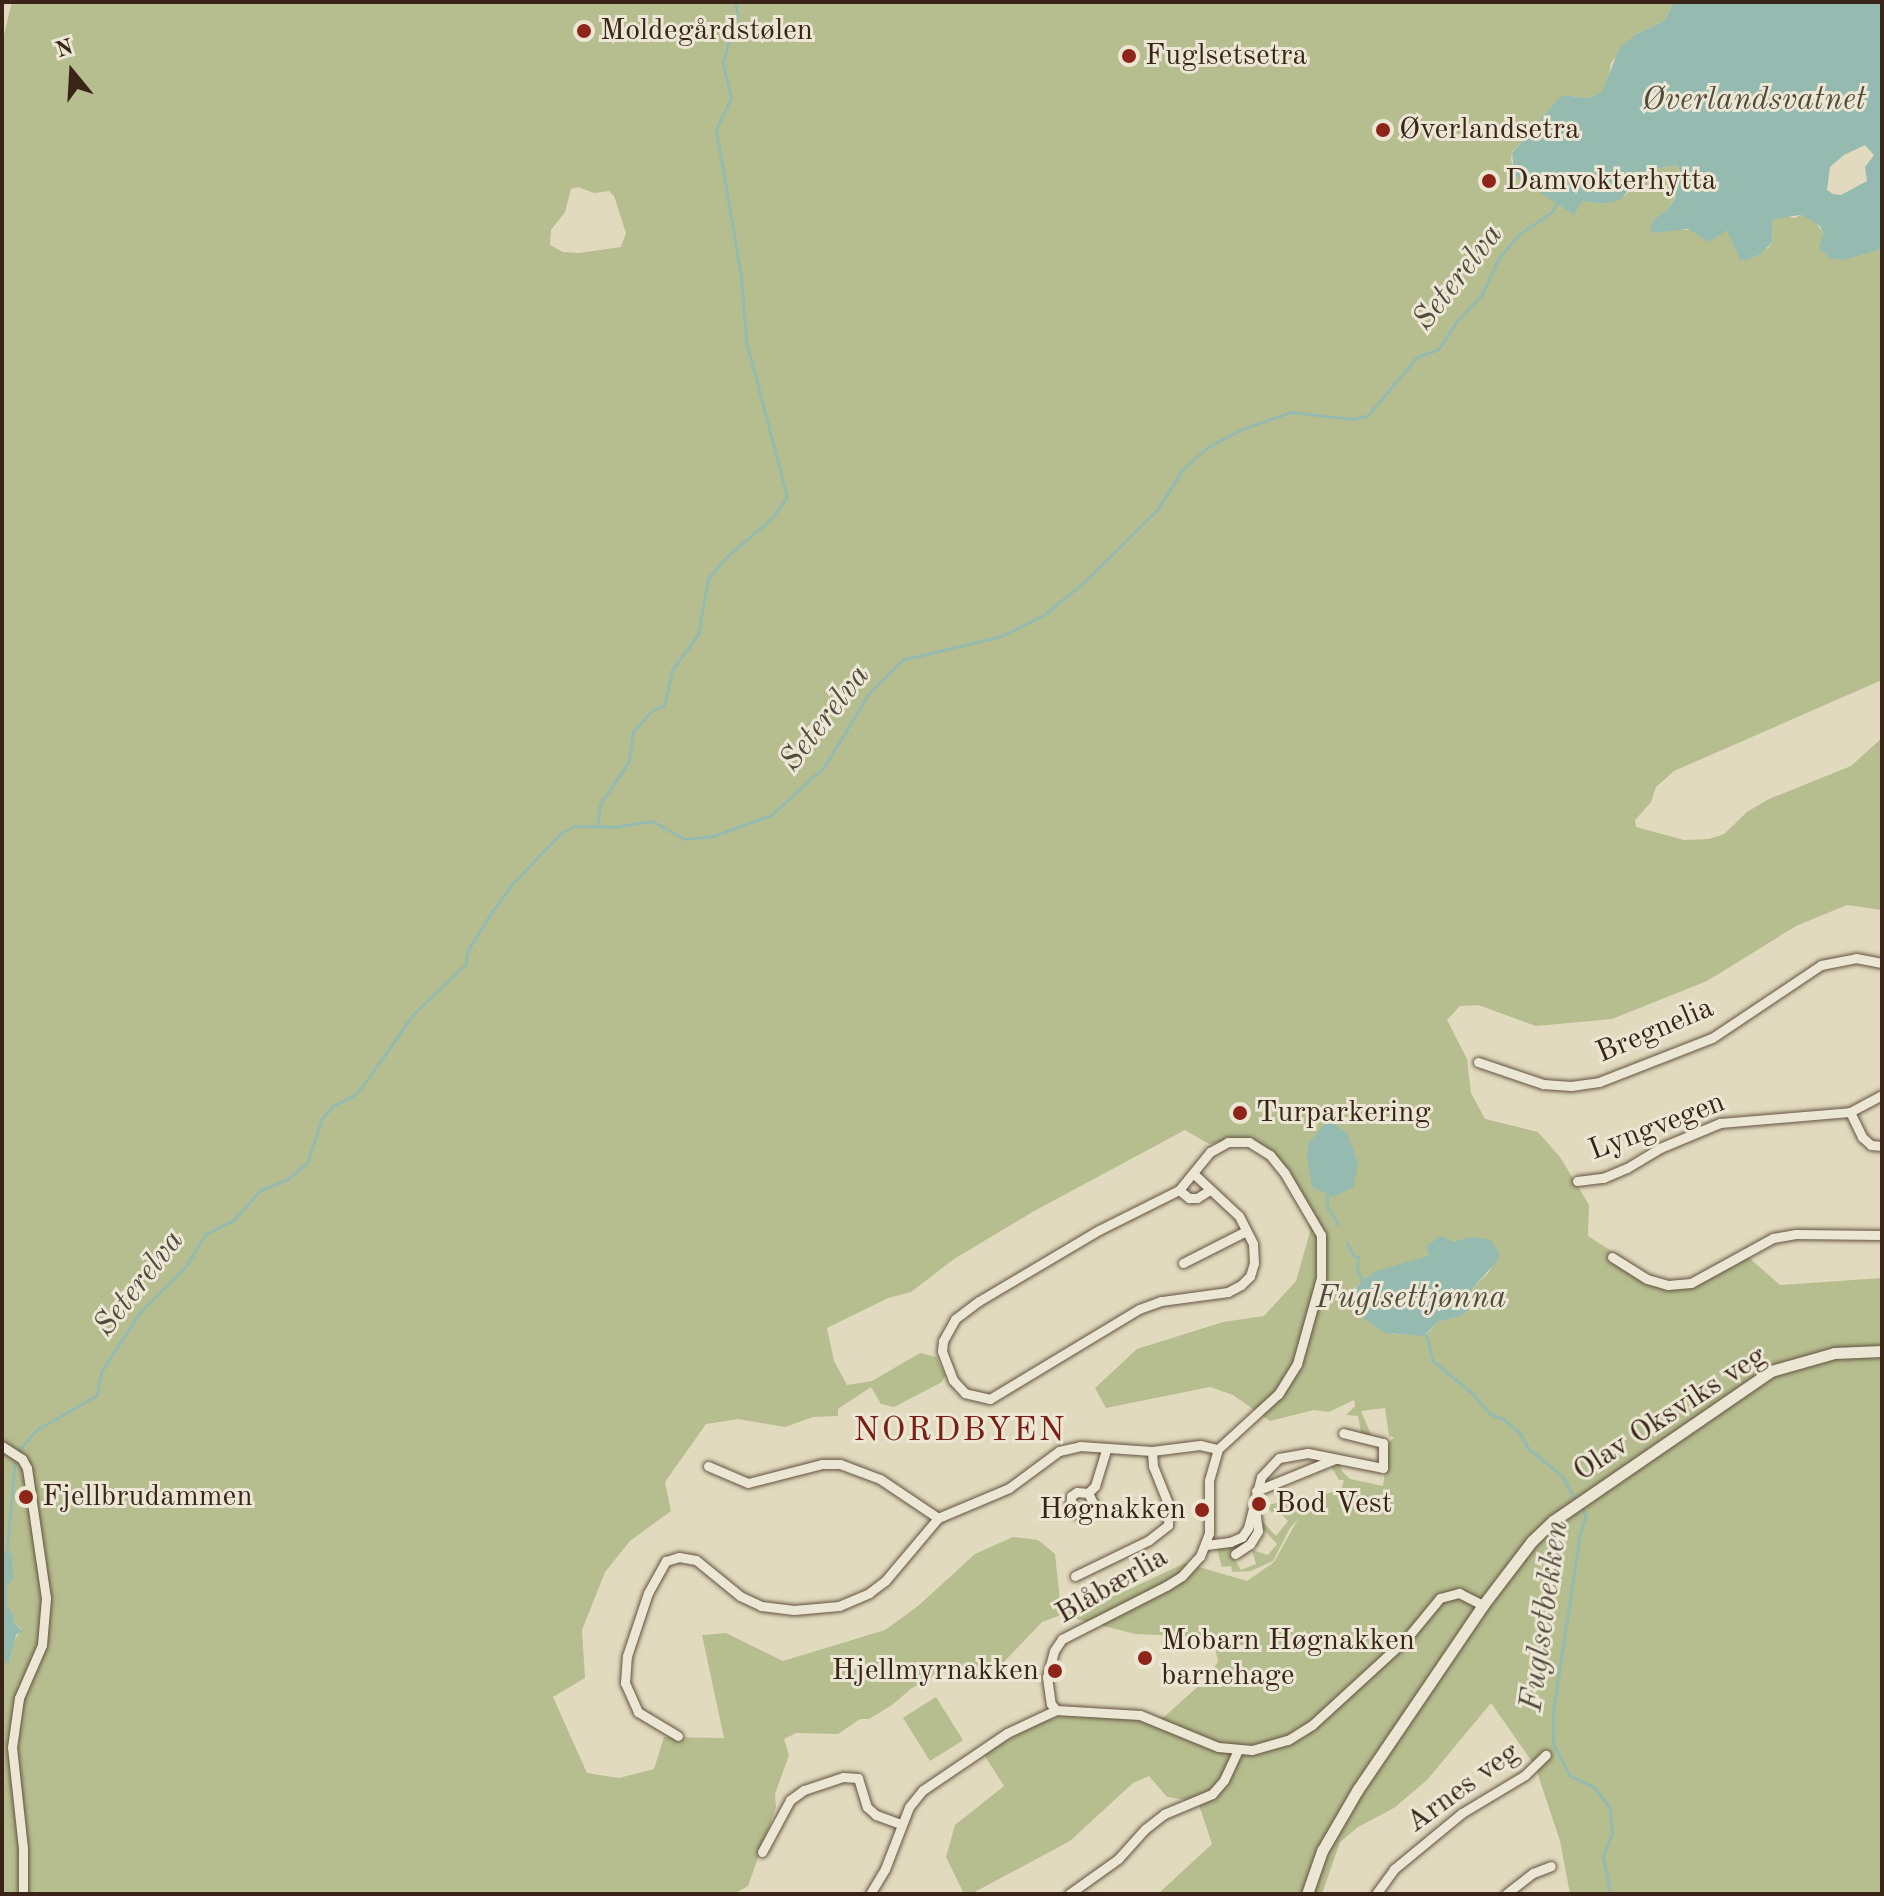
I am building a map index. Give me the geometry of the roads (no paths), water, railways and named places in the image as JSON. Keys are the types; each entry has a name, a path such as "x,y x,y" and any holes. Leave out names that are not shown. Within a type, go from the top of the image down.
{"street":[{"name":"Bregnelia","path":"1478,1062 1543,1084 1571,1086 1599,1082 1712,1038 1821,965 1856,958 1882,963"},
{"name":"Lyngvegen","path":"1577,1181 1603,1178 1660,1148 1720,1123 1850,1112 1882,1095"},
{"path":"1850,1112 1862,1137 1871,1145 1882,1146"},
{"path":"678,1736 638,1712 625,1683 627,1656 661,1565 679,1557 696,1560 740,1596 761,1606 794,1610 839,1606 869,1593 885,1581 938,1518 1009,1488 1059,1451 1080,1446 1152,1451 1193,1445 1218,1449 1278,1394 1297,1364 1321,1278 1322,1240 1284,1172 1260,1147 1249,1142 1228,1142 1210,1152 1195,1175 1179,1190 1052,1256 955,1319 946,1330 942,1351 953,1380 965,1393 990,1399 1139,1309 1161,1301 1228,1292 1250,1276 1254,1263 1253,1244 1230,1205 1195,1175"},
{"path":"1179,1190 1189,1198 1197,1198 1210,1190"},
{"path":"1183,1263 1246,1231"},
{"path":"1612,1257 1647,1279 1668,1285 1691,1283 1773,1238 1796,1234 1882,1235"},
{"name":"Olav Oksviks veg","path":"1307,1894 1315,1866 1339,1819 1483,1605 1532,1541 1553,1521 1762,1377 1800,1361 1834,1353 1882,1351"},
{"path":"1206,1545 1242,1537 1248,1528 1255,1496 1267,1467 1279,1458 1308,1453 1383,1468 1383,1443 1343,1433"},
{"path":"4,1446 19,1457 27,1468 46,1611 42,1645 19,1698 15,1721 12,1758 20,1815 23,1894"},
{"path":"1088,1493 1101,1474 1106,1449"},
{"name":"Blåbærlia","path":"1056,1710 1047,1695 1047,1677 1054,1651 1062,1639 1182,1576 1206,1545 1210,1472 1218,1449"},
{"path":"1075,1576 1140,1545 1168,1525 1169,1506 1153,1466 1152,1451"},
{"path":"1255,1496 1335,1459"},
{"path":"708,1466 748,1483 822,1464 840,1464 880,1479 938,1518"},
{"path":"1235,1554 1250,1544 1258,1531 1255,1496"},
{"path":"870,1894 885,1869 901,1824 923,1790 1007,1733 1056,1710 1140,1715 1218,1747 1238,1750 1288,1740 1312,1725 1407,1638 1440,1598 1459,1593 1483,1605"},
{"path":"1069,1894 1118,1859 1145,1829 1164,1814 1212,1794 1224,1780 1238,1750"},
{"name":"Arnes veg","path":"1376,1894 1394,1869 1462,1813 1525,1775 1546,1755"},
{"path":"762,1852 781,1814 796,1795 843,1777 858,1778 867,1807 876,1815 901,1824"},
{"path":"1506,1894 1533,1873 1551,1866"}],"water":[{"name":"Øverlandsvatnet","path":"1674,2 1882,2 1882,249 1845,260 1830,259 1819,248 1823,233 1820,226 1801,215 1773,219 1772,242 1762,253 1747,260 1740,260 1727,230 1709,242 1688,229 1654,233 1650,229 1655,218 1667,210 1676,197 1672,191 1673,179 1680,171 1677,165 1646,171 1620,200 1605,204 1582,201 1574,215 1514,175 1512,153 1558,99 1564,95 1588,98 1602,92 1619,49 1636,34 1664,21","holes":["1865,145 1874,155 1865,167 1867,181 1841,195 1827,190 1830,167 1844,155"]},
{"path":"1328,1120 1347,1133 1358,1163 1354,1187 1333,1197 1312,1187 1307,1157 1308,1144"},
{"name":"Fuglsettjønna","path":"1441,1236 1454,1242 1470,1237 1490,1239 1499,1252 1498,1260 1472,1289 1467,1311 1461,1316 1438,1322 1424,1336 1385,1333 1353,1311 1348,1297 1362,1281 1376,1271 1429,1256 1426,1246"},
{"name":"Fjellbrudammen","path":"2,1548 12,1554 13,1578 7,1587 7,1605 13,1614 13,1621 23,1631 16,1635 9,1663 2,1663"}],"waterway":[{"path":"597,827 600,804 629,761 633,732 651,711 664,705 672,670 698,634 708,579 727,556 771,519 787,497 746,341 741,276 716,129 731,98 723,62 737,14 735,2"},
{"name":"Seterelva","path":"17,1452 36,1430 97,1395 101,1372 140,1312 185,1267 206,1234 234,1220 259,1191 289,1178 307,1163 322,1118 333,1106 353,1096 414,1013 465,965 468,950 512,884 561,833 575,826 614,827 652,821 685,839 713,836 771,815 824,767 869,693 902,660 1001,636 1044,615 1086,580 1157,510 1182,470 1205,449 1239,430 1291,412 1352,419 1367,416 1417,357 1439,349 1455,323 1482,294 1498,259 1519,234 1552,212 1557,203"},
{"path":"1327,1196 1327,1206 1338,1224"},
{"path":"1347,1243 1353,1255 1358,1257 1357,1269 1362,1281"},
{"name":"Fuglsetbekken","path":"1426,1335 1433,1361 1471,1392 1490,1414 1503,1419 1519,1432 1528,1448 1562,1476 1576,1501"},
{"name":"Seterelva","path":"7,1548 15,1459"},
{"name":"Fuglsetbekken","path":"1580,1507 1586,1515 1580,1533 1553,1711 1553,1743 1569,1775 1594,1787 1610,1808 1612,1833 1603,1857 1610,1894"}],"place":[{"name":"Moldegårdstølen","path":"584,31"},
{"name":"Fuglsetsetra","path":"1129,56"},
{"name":"Øverlandsetra","path":"1383,130"},
{"name":"Damvokterhytta","path":"1489,181"},
{"name":"Turparkering","path":"1240,1113"},
{"name":"Fjellbrudammen","path":"26,1497"},
{"name":"Bod Vest","path":"1259,1504"},
{"name":"Høgnakken","path":"1202,1510"},
{"name":"Mobarn Høgnakken barnehage","path":"1145,1658"},
{"name":"Hjellmyrnakken","path":"1055,1671"}],"district":[{"name":"NORDBYEN","path":"960,1432"}]}
